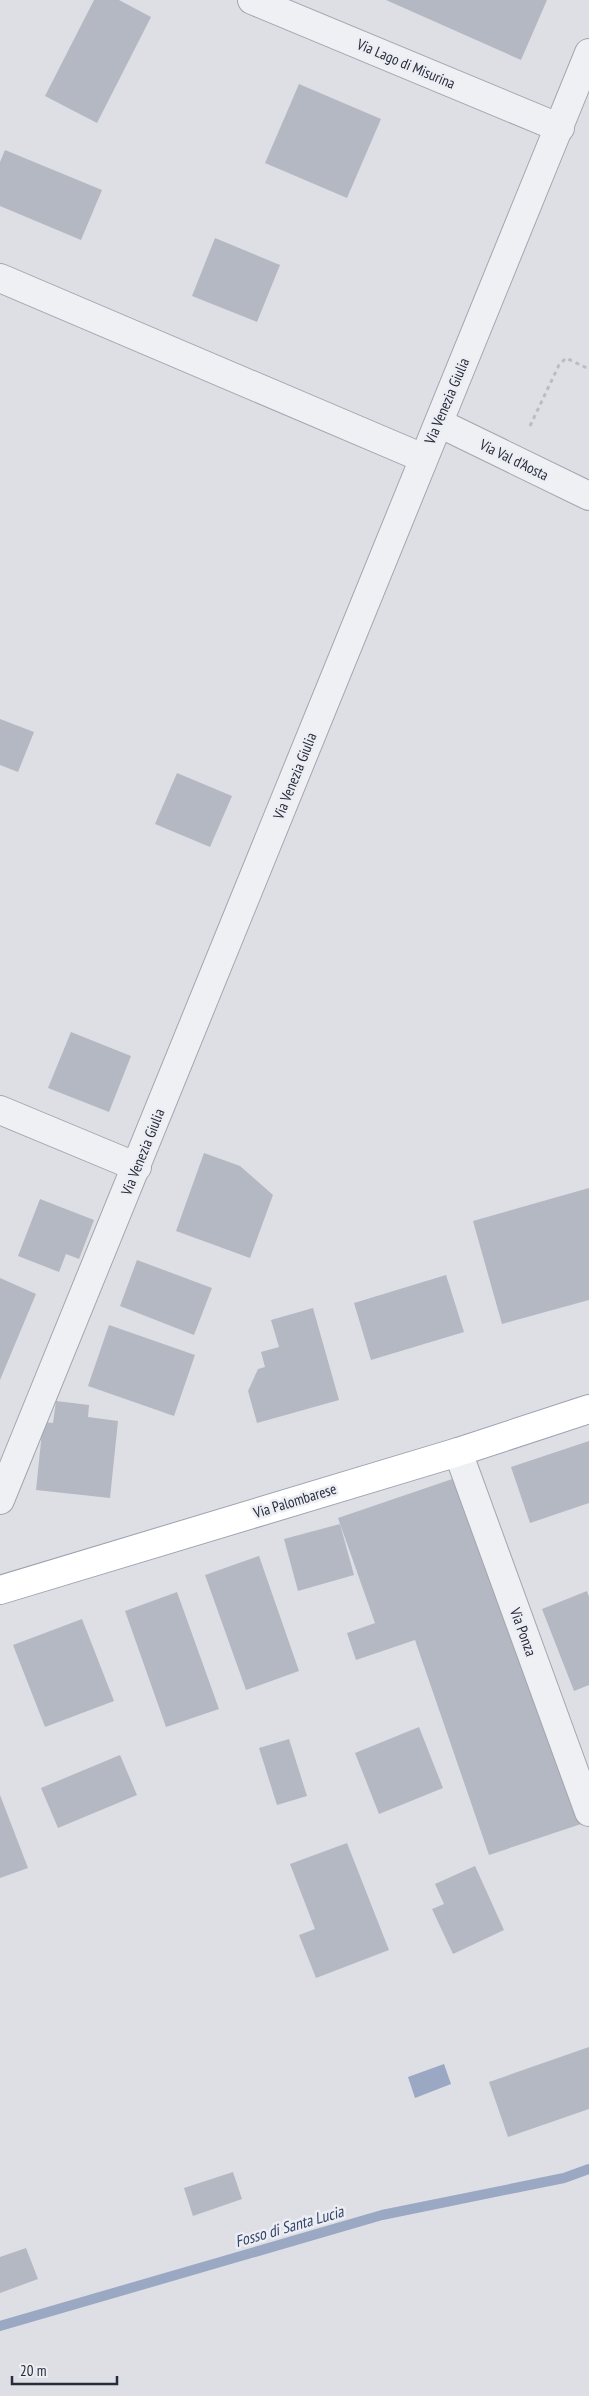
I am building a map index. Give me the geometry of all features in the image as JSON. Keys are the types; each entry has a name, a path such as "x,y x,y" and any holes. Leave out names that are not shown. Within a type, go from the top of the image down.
{"main road":[{"name":"Via Palombarese","path":"0,1590 458,1452 589,1409"}],"street":[{"name":"Via Lago di Misurina","path":"252,0 560,128"},
{"name":"Via Venezia Giulia","path":"0,1500 589,53"},
{"path":"0,278 423,458"},
{"name":"Via Val d'Aosta","path":"439,423 589,496"},
{"path":"0,1110 136,1167"},
{"name":"Via Ponza","path":"458,1452 589,1812"}],"path":[{"path":"530,426 559,365 566,358 589,370"}],"water":[{"path":"444,2064 451,2084 415,2098 408,2077"}],"building":[{"path":"94,0 119,0 151,17 97,123 45,96"},
{"path":"386,0 547,0 521,60"},
{"path":"299,84 381,119 347,198 265,163"},
{"path":"5,150 102,190 81,240 0,206 0,162"},
{"path":"215,238 280,265 257,322 192,296"},
{"path":"0,719 34,732 18,772 0,765"},
{"path":"177,773 232,796 210,847 155,824"},
{"path":"71,1032 131,1056 109,1112 48,1088"},
{"path":"204,1153 240,1166 273,1195 250,1258 176,1231"},
{"path":"589,1188 589,1300 502,1324 473,1221"},
{"path":"40,1199 94,1220 79,1259 66,1254 59,1272 18,1256"},
{"path":"137,1260 212,1288 194,1335 120,1306"},
{"path":"446,1275 464,1332 371,1360 354,1303"},
{"path":"0,1278 36,1294 0,1380"},
{"path":"313,1308 339,1400 257,1423 248,1391 258,1369 265,1367 261,1352 279,1347 271,1320"},
{"path":"109,1325 195,1355 174,1416 88,1386"},
{"path":"56,1401 89,1405 88,1417 118,1421 110,1498 36,1490 43,1422 53,1423"},
{"path":"589,1441 589,1503 530,1523 511,1467"},
{"path":"464,1475 584,1823 489,1855 415,1640 356,1660 347,1633 375,1623 338,1518"},
{"path":"340,1524 354,1575 298,1591 284,1539"},
{"path":"259,1556 299,1671 246,1690 205,1575"},
{"path":"587,1591 589,1597 589,1685 574,1691 542,1609"},
{"path":"177,1592 219,1709 166,1727 125,1611"},
{"path":"82,1619 114,1701 45,1727 13,1645"},
{"path":"419,1727 443,1788 379,1814 355,1753"},
{"path":"289,1739 307,1796 277,1805 259,1748"},
{"path":"120,1755 137,1795 58,1828 41,1788"},
{"path":"0,1795 28,1868 0,1878"},
{"path":"347,1843 389,1950 316,1978 299,1935 315,1929 290,1864"},
{"path":"475,1866 504,1930 453,1954 432,1909 444,1904 435,1884"},
{"path":"589,2047 589,2109 508,2137 489,2082"},
{"path":"233,2172 242,2199 193,2216 184,2188"},
{"path":"26,2248 38,2279 0,2293 0,2257"}],"waterway":[{"name":"Fosso di Santa Lucia","path":"0,2326 382,2215 564,2178 589,2169"}]}
